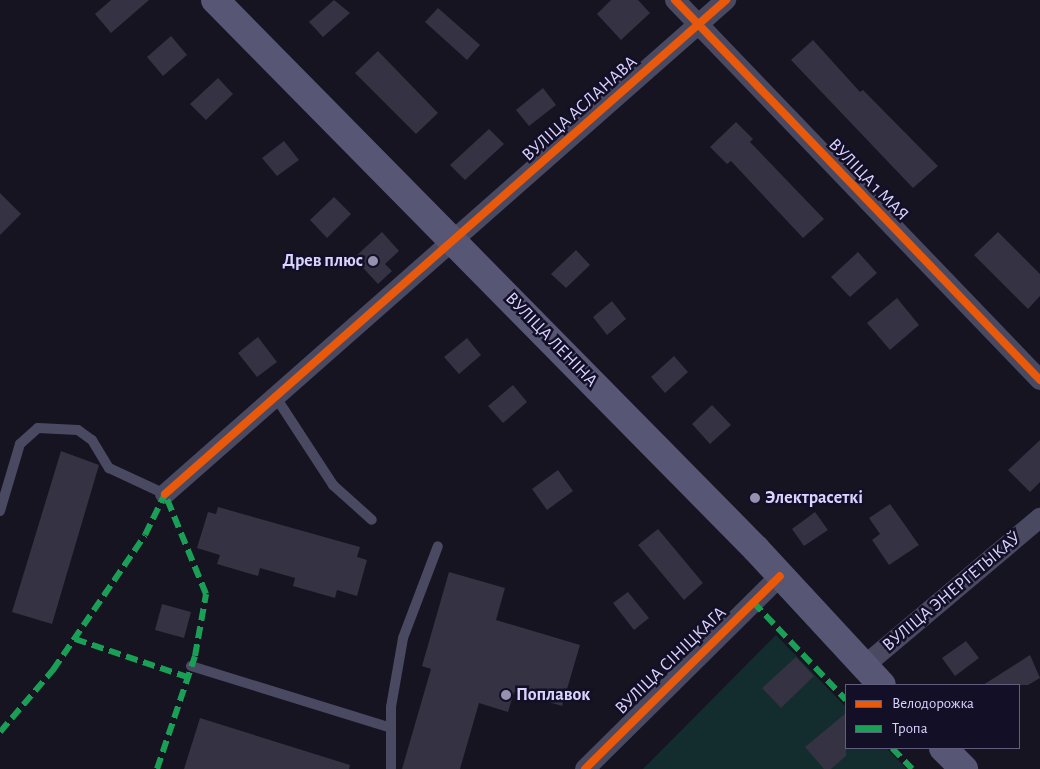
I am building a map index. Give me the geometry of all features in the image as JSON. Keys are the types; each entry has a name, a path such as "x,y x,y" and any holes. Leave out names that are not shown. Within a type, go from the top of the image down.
{"main road":[{"name":"ВУЛІЦА ЛЕНІНА","path":"215,0 455,242 780,576 873,676"},
{"path":"944,749 964,769"}],"street":[{"name":"ВУЛІЦА 1 МАЯ","path":"675,0 1040,380"},
{"name":"ВУЛІЦА АСЛАНАВА","path":"165,494 277,399 726,0"},
{"name":"ВУЛІЦА ЭНЕРГЕТЫКАЎ","path":"873,676 1040,518"},
{"name":"ВУЛІЦА СІНІЦКАГА","path":"585,769 780,576"}],"lane":[{"path":"277,399 332,485 372,520"},
{"path":"0,511 20,444 38,428 78,430 92,440 109,468 165,494"},
{"path":"391,769 391,728 403,638 438,546"},
{"path":"191,666 391,728"}],"green space":[{"path":"776,635 845,706 845,749 887,749 907,769 643,769"}],"building":[{"path":"111,0 149,0 111,33 95,14"},
{"path":"334,0 350,13 323,37 309,22"},
{"path":"611,0 638,0 650,13 621,40 597,14"},
{"path":"438,8 480,45 467,60 425,22"},
{"path":"171,36 187,55 163,76 147,57"},
{"path":"813,40 860,92 863,90 938,166 913,188 791,60"},
{"path":"378,51 438,113 416,134 355,73"},
{"path":"218,78 233,94 206,120 190,104"},
{"path":"543,88 556,105 529,126 516,110"},
{"path":"736,122 753,139 750,142 824,219 803,238 731,161 727,164 710,147"},
{"path":"489,129 504,144 465,180 450,165"},
{"path":"284,141 299,160 277,176 262,158"},
{"path":"0,193 21,214 0,235"},
{"path":"334,197 351,214 327,238 310,220"},
{"name":"Древ плюс","path":"382,232 399,251 385,264 392,271 378,284 354,258"},
{"path":"998,232 1040,274 1040,296 1028,309 974,255"},
{"path":"576,250 590,265 566,288 551,274"},
{"path":"858,252 877,273 850,297 831,277"},
{"path":"897,298 919,325 890,350 867,323"},
{"path":"612,301 626,319 607,335 593,317"},
{"path":"258,337 277,362 257,377 238,353"},
{"path":"467,338 481,355 459,374 444,357"},
{"path":"674,356 688,372 665,393 651,377"},
{"path":"513,385 527,402 503,423 488,406"},
{"path":"712,405 731,425 710,444 692,424"},
{"path":"1040,440 1040,482 1030,492 1008,470"},
{"path":"61,451 99,465 52,624 12,612"},
{"path":"558,470 573,491 547,510 532,489"},
{"path":"890,504 919,545 889,565 872,540 880,534 869,518"},
{"path":"218,507 360,547 357,557 367,560 357,596 337,590 335,598 293,586 295,578 260,568 258,576 217,564 220,555 197,548 208,512 216,514"},
{"path":"815,512 828,530 804,546 792,529"},
{"path":"658,529 703,583 684,600 638,545"},
{"path":"449,572 505,588 496,620 580,645 562,706 514,692 508,712 479,703 460,769 402,769 431,669 422,666"},
{"path":"628,592 649,618 634,630 613,603"},
{"path":"162,604 191,612 184,638 155,630"},
{"path":"966,641 979,658 955,676 942,658"},
{"path":"1030,655 1040,678 1028,685 985,684"},
{"path":"796,657 814,676 781,708 762,688"},
{"path":"845,714 846,756 831,769 824,769 805,747"},
{"path":"200,718 350,765 349,769 184,769"}],"marked path":[{"path":"0,732 53,670 145,535 165,494"},
{"path":"157,769 195,656 206,594 165,494"},
{"path":"753,602 845,699"},
{"path":"75,639 187,677"},
{"path":"893,749 912,769"}],"cycle path":[{"path":"675,0 1040,380"},
{"path":"165,494 726,0"},
{"path":"585,769 780,576"}],"place":[{"name":"Древ плюс","path":"373,261"},
{"name":"Электрасеткі","path":"755,498"},
{"name":"Поплавок","path":"506,695"}]}
